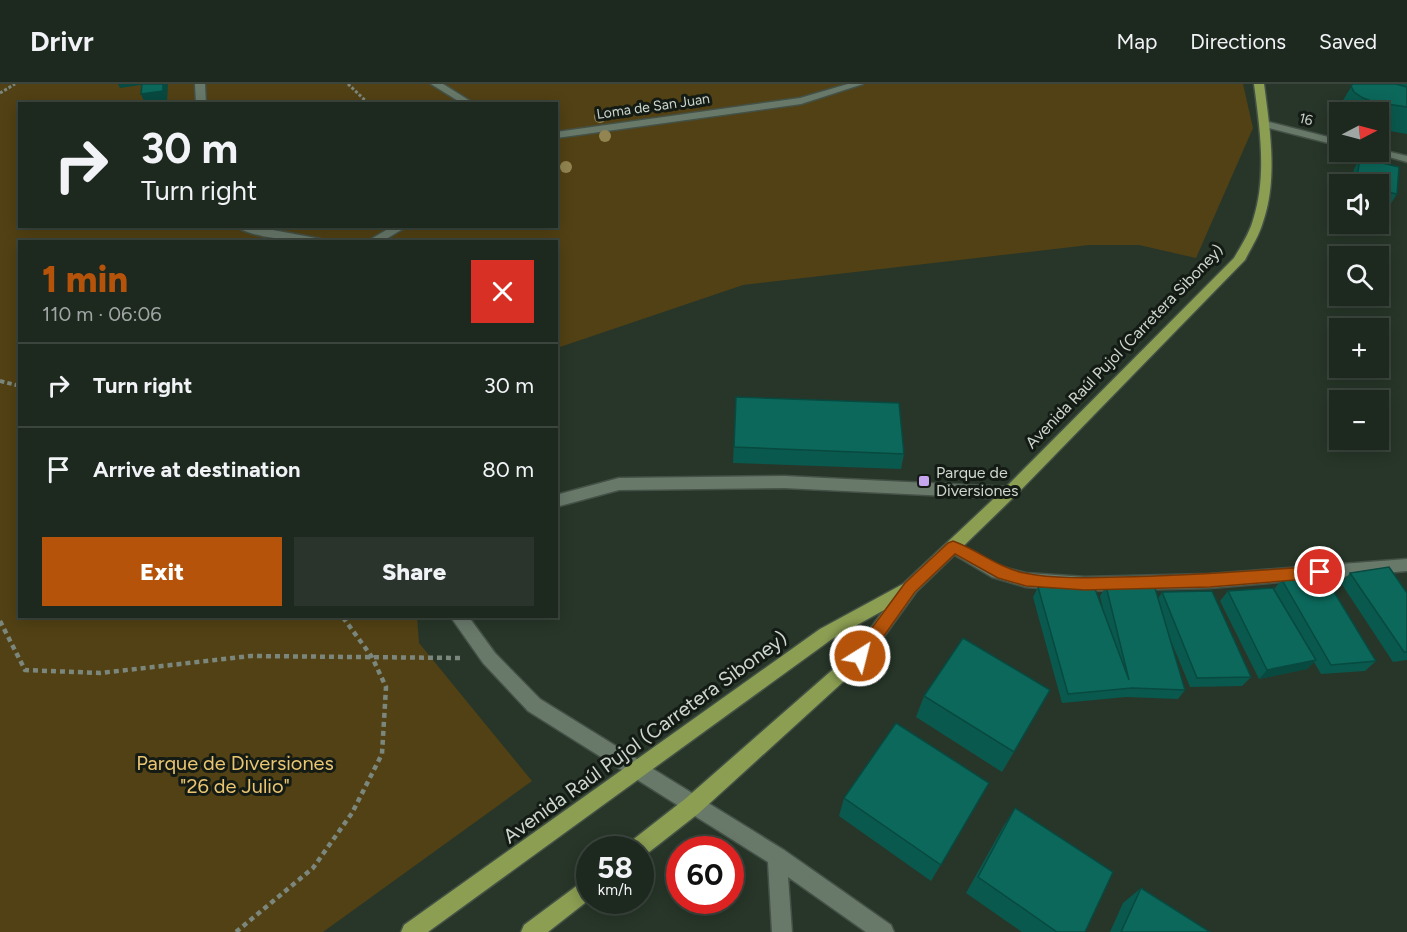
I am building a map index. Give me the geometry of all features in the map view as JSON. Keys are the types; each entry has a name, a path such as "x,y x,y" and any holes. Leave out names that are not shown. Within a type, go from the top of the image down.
{"main road":[{"name":"Avenida Raúl Pujol (Carretera Siboney)","path":"654,836 692,806 860,656 910,587 1009,493 1239,260 1258,221 1265,186 1265,124 1259,84"},
{"name":"Avenida Raúl Pujol (Carretera Siboney)","path":"411,932 826,634 910,587"},
{"path":"531,932 576,897"}],"street":[{"path":"200,84 201,102"},
{"path":"436,84 468,102"},
{"name":"Loma de San Juan","path":"558,135 801,101 852,85"},
{"name":"16","path":"1265,124 1329,139"},
{"path":"1389,155 1407,159"},
{"path":"244,228 309,240"},
{"path":"375,240 399,228"},
{"path":"558,500 619,484 784,482 1009,493"},
{"path":"953,547 998,572 1026,580 1085,584 1210,580 1407,565"},
{"path":"459,618 489,658 534,705 692,806 777,856 884,932"},
{"path":"777,856 782,932"}],"path":[{"path":"0,93 15,84"},
{"path":"348,84 367,102"},
{"path":"0,381 18,386"},
{"path":"236,932 312,868 352,813 382,754 386,687 372,657 343,618"},
{"path":"0,621 25,670 100,673 251,656 489,658"}],"green space":[{"name":"Parque de Diversiones \"26 de Julio\"","path":"0,84 1243,84 1253,128 1196,258 1139,245 1089,245 743,285 558,348 558,240 18,240 18,618 417,618 419,643 532,781 323,932 0,932"}],"building":[{"path":"142,84 163,84 163,91 141,94"},
{"path":"1353,84 1396,84 1407,87 1407,107 1363,98 1354,92 1351,86"},
{"path":"1359,162 1377,162 1399,167 1397,194 1389,192 1389,174 1358,174"},
{"path":"736,397 899,403 904,454 734,447"},
{"path":"1389,567 1407,593 1407,652 1404,652 1350,573"},
{"path":"1325,577 1376,661 1331,665 1282,580"},
{"path":"1094,586 1129,680 1106,586 1155,588 1185,690 1132,688 1068,694 1038,587"},
{"path":"1273,588 1316,660 1267,670 1228,591"},
{"path":"1212,591 1251,677 1197,678 1162,592"},
{"path":"963,638 1050,690 1014,752 924,696"},
{"path":"896,723 989,783 941,865 844,798"},
{"path":"1015,808 1113,872 1085,932 1057,932 978,877"},
{"path":"1141,888 1210,932 1121,932"}],"place":[{"name":"Parque de Diversiones","path":"924,481"}],"route":[{"path":"860,656 910,587 953,547 998,572 1026,580 1085,584 1128,583 1320,572"}]}
